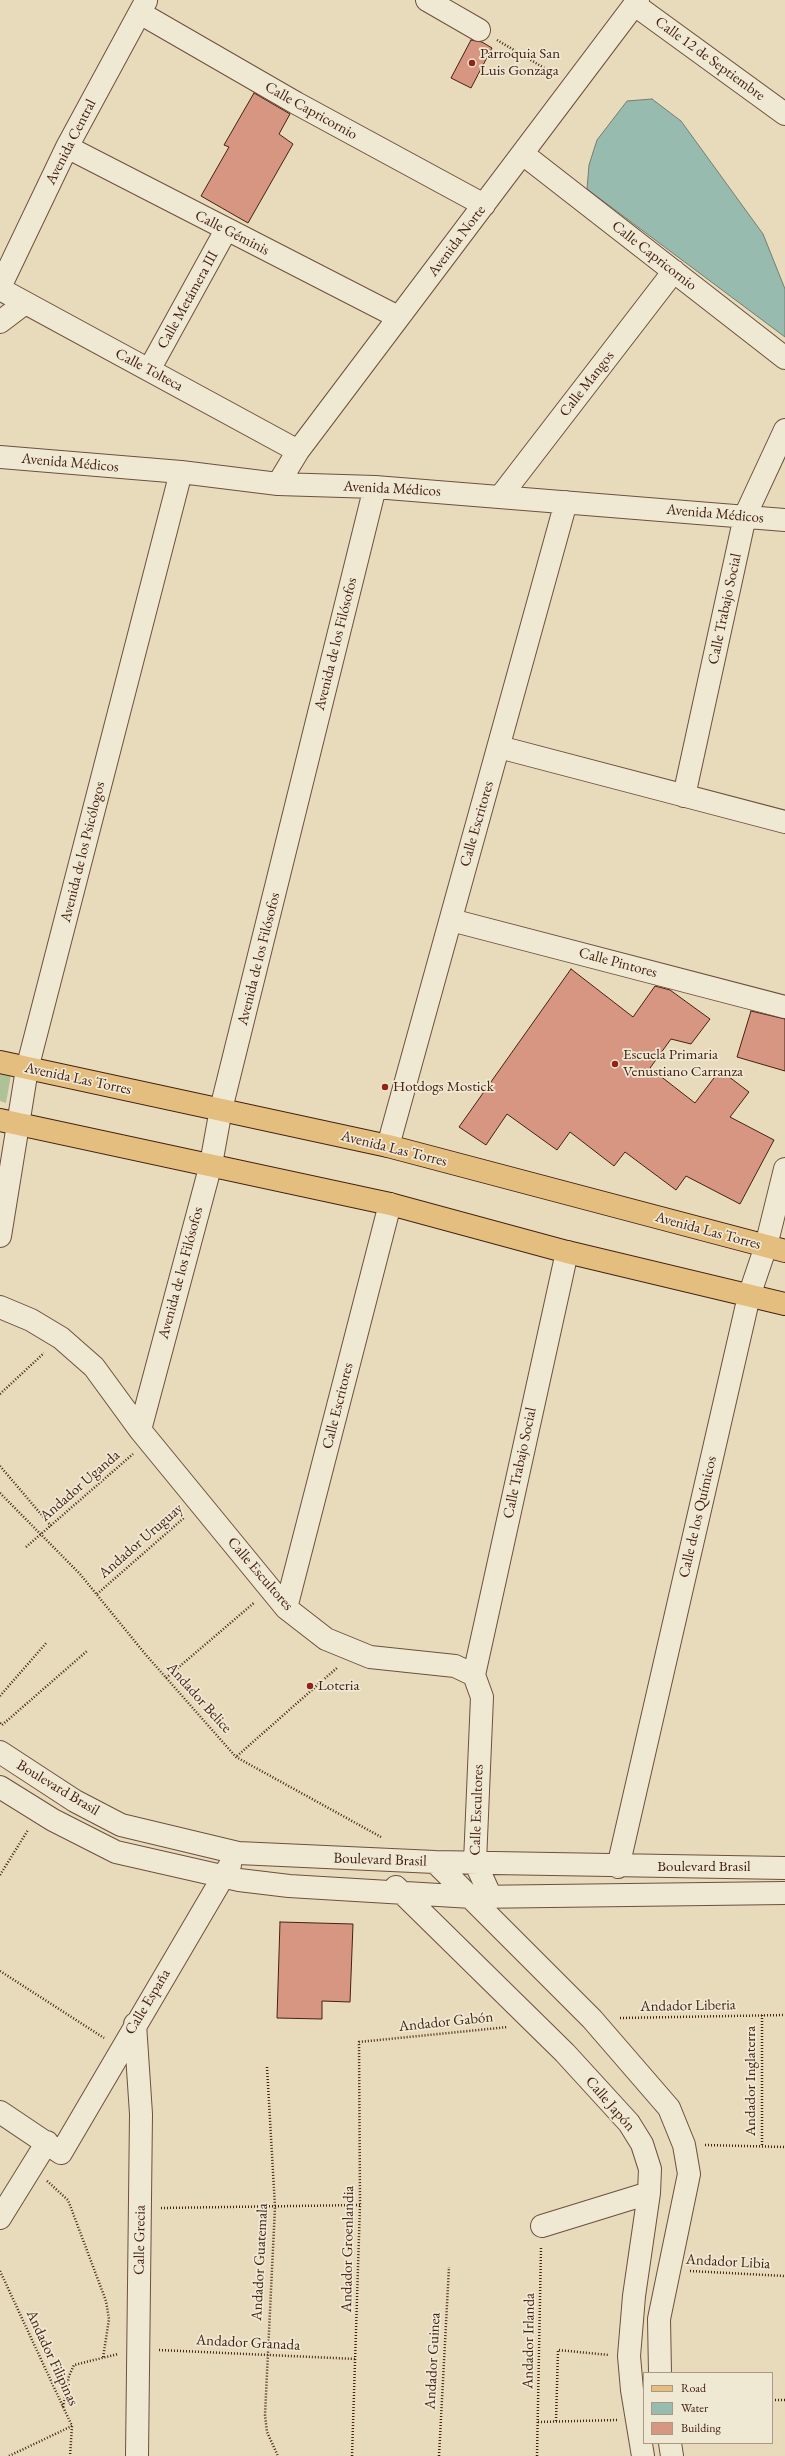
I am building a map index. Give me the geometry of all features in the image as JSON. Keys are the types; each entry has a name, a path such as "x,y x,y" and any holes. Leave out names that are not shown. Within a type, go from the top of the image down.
{"main road":[{"name":"Avenida Las Torres","path":"0,1062 388,1146 775,1248"},
{"path":"10,1123 211,1164 390,1204 567,1252 785,1304"}],"street":[{"path":"427,0 479,30"},
{"name":"Avenida Norte","path":"278,484 298,450 523,154 636,2"},
{"name":"Calle 12 de Septiembre","path":"636,2 783,109"},
{"name":"Avenida Central","path":"0,288 67,147 144,7"},
{"name":"Calle Capricornio","path":"144,7 296,103 484,205"},
{"name":"Calle Géminis","path":"67,147 398,318"},
{"name":"Calle Capricornio","path":"523,154 785,358"},
{"name":"Calle Metámera III","path":"149,370 226,230"},
{"name":"Calle Mangos","path":"500,497 674,271"},
{"name":"Calle Tolteca","path":"0,288 25,303 298,450"},
{"path":"0,322 25,303"},
{"name":"Calle Trabajo Social","path":"684,796 745,516 785,430"},
{"name":"Avenida Médicos","path":"0,457 181,472 278,484 375,487 785,520"},
{"name":"Avenida de los Psicólogos","path":"0,1236 10,1123 27,1069 181,472"},
{"name":"Avenida de los Filósofos","path":"144,1435 211,1164 221,1109 375,487"},
{"name":"Calle Escritores","path":"388,1146 566,502"},
{"path":"499,746 785,822"},
{"name":"Calle Pintores","path":"450,920 785,1007"},
{"name":"Calle de los Químicos","path":"618,1867 749,1296 775,1248 785,1169"},
{"name":"Calle Escritores","path":"286,1608 390,1204"},
{"name":"Calle Trabajo Social","path":"474,1675 567,1252"},
{"name":"Calle Escultores","path":"0,1307 31,1320 61,1338 94,1367 144,1435 286,1608 326,1639 355,1652 370,1657 455,1666 474,1675 482,1697 475,1862 481,1897"},
{"name":"Boulevard Brasil","path":"0,1752 75,1801 121,1825 238,1853 435,1862 618,1867 785,1868"},
{"name":"Boulevard Brasil","path":"0,1787 40,1812 116,1852 223,1877 289,1886 400,1891 481,1897 785,1893"},
{"name":"Calle España","path":"0,2218 31,2167 54,2148 121,2049 238,1853"},
{"name":"Calle Japón","path":"370,1860 536,2024 629,2122 642,2144 650,2169 649,2193 634,2296 630,2356 637,2420 643,2456"},
{"path":"435,1862 481,1897 592,2019 668,2108 684,2144 689,2174 659,2319 660,2372"},
{"name":"Calle Grecia","path":"135,2024 141,2114 137,2456"},
{"path":"0,2112 54,2148"},
{"path":"542,2226 649,2193"},
{"path":"670,2444 672,2456"}],"path":[{"path":"479,30 574,86"},
{"path":"0,1394 61,1338"},
{"name":"Andador Uganda","path":"26,1547 51,1526 144,1435"},
{"path":"0,1466 51,1526"},
{"name":"Andador Belice","path":"0,1493 80,1574 166,1678 236,1757 383,1839"},
{"name":"Andador Uruguay","path":"97,1594 200,1504"},
{"path":"166,1678 270,1589"},
{"path":"0,1696 47,1642"},
{"path":"0,1723 2,1725 87,1651"},
{"path":"236,1757 355,1652"},
{"path":"0,1875 40,1812"},
{"path":"0,1971 121,2049"},
{"name":"Andador Inglaterra","path":"762,2015 762,2146"},
{"name":"Andador Liberia","path":"592,2019 785,2015"},
{"name":"Andador Gabón","path":"359,2042 536,2024"},
{"name":"Andador Groenlandia","path":"352,2456 360,2205 359,2042"},
{"name":"Andador Guatemala","path":"267,2067 275,2207 265,2415 267,2432 278,2456"},
{"path":"684,2144 785,2147"},
{"path":"31,2167 68,2200 106,2301 109,2319 103,2358"},
{"path":"140,2208 360,2205"},
{"name":"Andador Irlanda","path":"536,2456 542,2226"},
{"name":"Andador Guinea","path":"439,2456 449,2267"},
{"name":"Andador Libia","path":"669,2270 785,2276"},
{"name":"Andador Filipinas","path":"0,2271 72,2426 70,2456"},
{"name":"Andador Granada","path":"63,2407 69,2376 74,2365 138,2349 356,2359"},
{"path":"556,2421 558,2350 630,2356"},
{"path":"773,2400 785,2400"},
{"path":"538,2422 637,2420"},
{"path":"9,2456 72,2426"}],"green space":[{"path":"0,1067 12,1069 6,1103 0,1101"}],"water":[{"path":"652,99 681,121 763,234 785,289 785,337 587,189 589,165 597,140 627,101"}],"building":[{"name":"Parroquia San Luis Gonzaga","path":"471,40 482,42 492,48 471,88 451,78"},
{"path":"254,93 290,114 279,134 293,144 248,223 201,196 229,147 224,145"},
{"path":"571,969 633,1017 655,986 670,990 710,1019 691,1044 671,1039 650,1068 695,1103 720,1070 749,1092 730,1117 774,1140 740,1204 686,1176 676,1190 625,1152 614,1166 570,1132 557,1150 507,1114 486,1145 459,1127"},
{"path":"751,1011 785,1019 785,1071 737,1057"},
{"path":"280,1922 353,1924 350,2002 322,2001 322,2019 277,2018"}],"place":[{"name":"Parroquia San Luis Gonzaga","path":"472,63"},
{"name":"Escuela Primaria Venustiano Carranza","path":"615,1064"},
{"name":"Hotdogs Mostick","path":"385,1087"},
{"name":"Loteria","path":"310,1686"}]}
